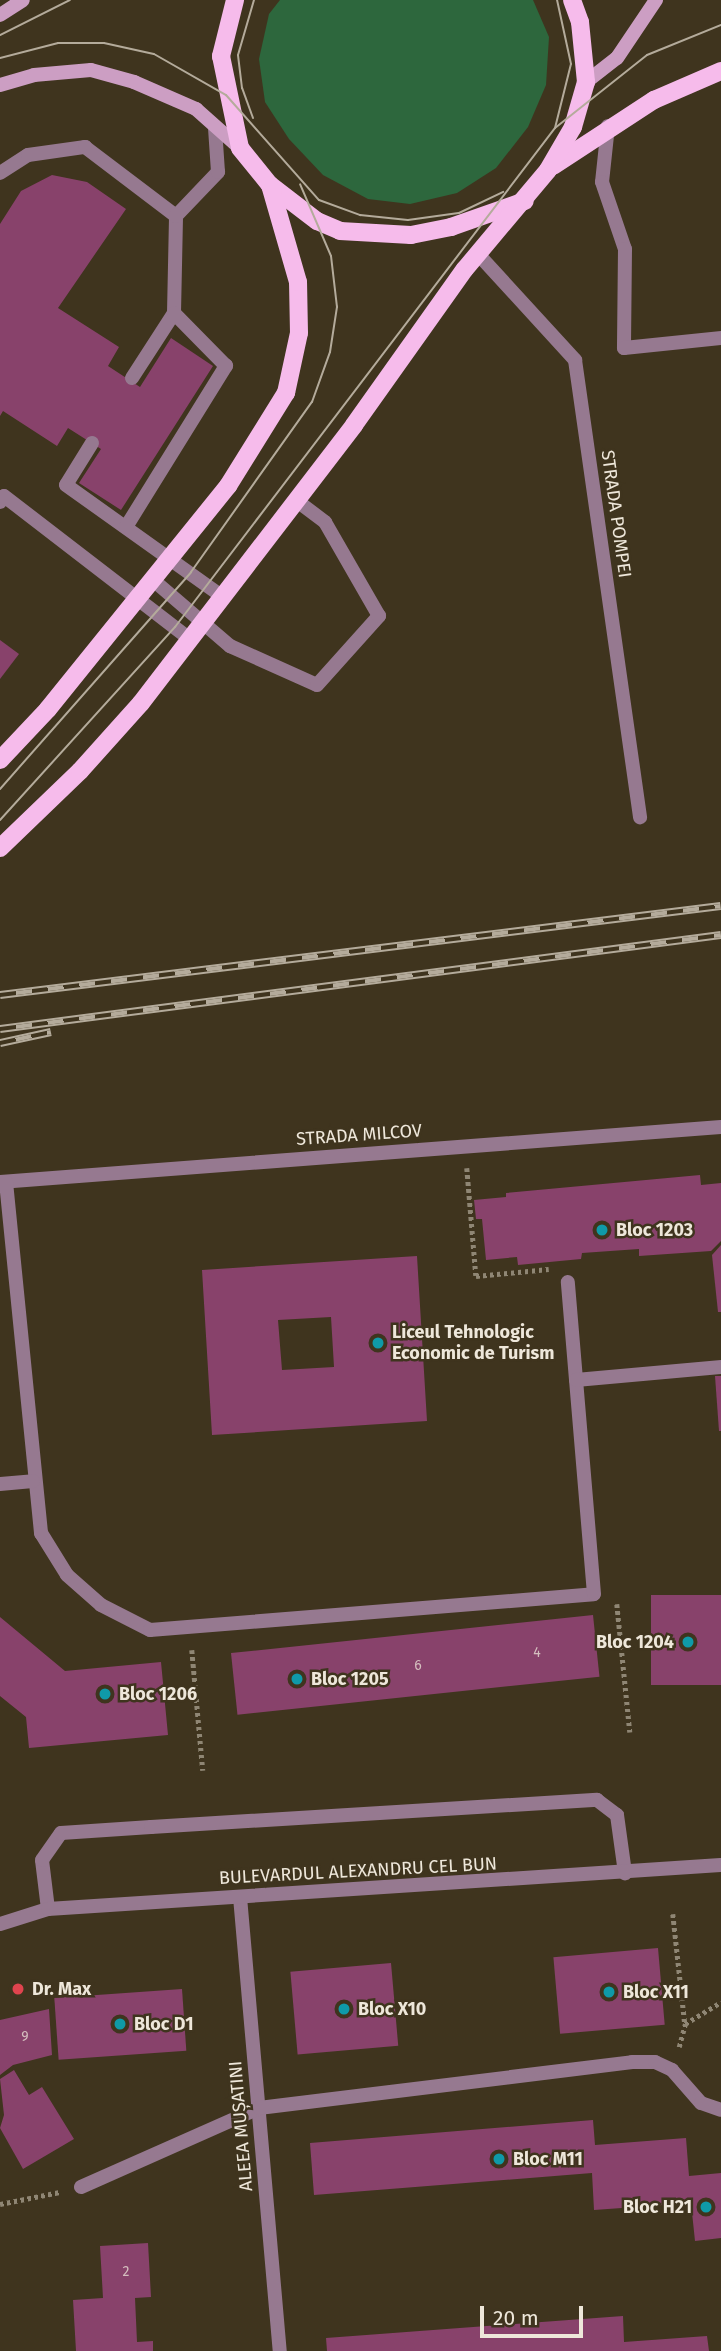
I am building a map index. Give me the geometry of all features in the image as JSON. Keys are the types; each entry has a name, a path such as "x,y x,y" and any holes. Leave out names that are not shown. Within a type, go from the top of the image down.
{"main road":[{"path":"0,15 23,0"},
{"path":"235,0 221,56 240,148"},
{"path":"0,848 80,771 203,623 478,254 525,201 548,170 573,127 586,82 580,23 572,0"},
{"path":"586,82 617,58 656,0"},
{"path":"0,85 34,75 91,70 134,82 196,109 240,148 270,185 317,222 340,231 411,235 451,227 525,201"},
{"path":"548,170 608,126 721,71"},
{"path":"0,760 48,709 228,486 286,393 299,333 298,282 270,185"}],"street":[{"path":"608,126 602,182 625,249 624,348 721,338"},
{"path":"132,378 174,313 176,216 218,172 215,128"},
{"path":"0,173 28,155 85,148 176,216"},
{"name":"STRADA POMPEI","path":"478,254 575,359 640,817"},
{"path":"125,527 226,366 174,313"},
{"path":"92,443 66,485 223,597"},
{"path":"1,497 138,597 190,639"},
{"path":"152,579 230,646 317,685 379,616 325,523 296,500"},
{"name":"STRADA MILCOV","path":"3,1182 721,1127"},
{"path":"3,1182 33,1481 41,1533 67,1575 102,1605 150,1630 594,1594 568,1282"},
{"path":"576,1380 721,1367"},
{"path":"0,1484 33,1481"},
{"path":"48,1909 42,1860 61,1833 193,1824 597,1800 617,1815 625,1873"},
{"name":"BULEVARDUL ALEXANDRU CEL BUN","path":"0,1924 48,1909 721,1865"},
{"name":"ALEEA MUȘATINI","path":"240,1897 280,2351"},
{"path":"81,2187 258,2108 632,2062 655,2062 673,2070 701,2102 721,2110"}],"path":[{"path":"465,1147 476,1276 566,1268 568,1282"},
{"path":"594,1594 616,1591 630,1732"},
{"path":"190,1627 203,1771"},
{"path":"673,1914 685,2024 673,2070"},
{"path":"685,2024 721,2002"},
{"path":"0,2204 81,2187"}],"green space":[{"path":"280,0 533,0 549,37 546,85 528,127 496,168 457,193 410,204 368,199 323,175 289,139 265,102 259,59 269,14"}],"building":[{"path":"52,175 87,182 126,209 58,308 119,347 108,366 140,387 171,338 213,366 121,510 79,483 101,449 68,428 57,446 3,411 0,416 0,224 21,191"},
{"path":"0,640 19,654 0,679"},
{"name":"Bloc 1203","path":"700,1175 701,1185 721,1183 721,1241 711,1251 639,1256 639,1249 582,1253 581,1259 518,1265 517,1257 486,1260 482,1219 476,1219 474,1200 506,1197 506,1193"},
{"name":"Bloc 1203","path":"721,1245 721,1312 718,1312 712,1255"},
{"name":"Liceul Tehnologic Economic de Turism","path":"417,1256 427,1421 212,1435 202,1270","holes":["331,1317 334,1367 282,1370 278,1320"]},
{"path":"715,1376 721,1376 721,1431 719,1431"},
{"name":"Bloc 1204","path":"651,1595 721,1595 721,1685 651,1685"},
{"path":"593,1615 599,1677 237,1715 231,1653"},
{"name":"Bloc 1206","path":"0,1617 65,1671 161,1662 168,1735 29,1748 26,1717 0,1696"},
{"name":"Bloc X11","path":"658,1948 665,2025 560,2034 553,1957"},
{"name":"Bloc X10","path":"391,1963 398,2046 298,2054 290,1972"},
{"name":"Bloc D1","path":"182,1989 186,2051 59,2060 54,1998"},
{"path":"49,2009 52,2055 13,2065 0,2075 0,2020"},
{"path":"14,2070 29,2095 42,2087 74,2139 23,2169 0,2128 4,2115 0,2079"},
{"name":"Bloc M11","path":"593,2120 595,2145 686,2138 689,2176 721,2173 721,2238 695,2241 691,2203 594,2210 592,2173 314,2195 310,2143"},
{"path":"148,2243 151,2297 135,2298 137,2342 153,2341 153,2351 76,2351 73,2300 103,2298 100,2246"},
{"path":"623,2316 624,2342 707,2336 709,2351 327,2351 326,2338"}],"tram line":[{"path":"0,35 70,0"},
{"path":"253,118 242,88 238,55 254,0"},
{"path":"555,128 571,64 557,0"},
{"path":"0,820 175,627 555,128 647,55 721,25"},
{"path":"0,58 58,43 104,43 154,54 226,95 319,200 360,215 408,220 459,213 503,192"},
{"path":"0,789 191,572 312,402 330,352 337,307 331,256 300,184"}],"railway":[{"path":"0,995 721,906"},
{"path":"0,1029 721,935"},
{"path":"0,1043 51,1032"}],"place":[{"name":"Bloc 1203","path":"602,1230"},
{"name":"Liceul Tehnologic Economic de Turism","path":"378,1343"},
{"name":"Bloc 1204","path":"688,1642"},
{"name":"Bloc 1205","path":"297,1679"},
{"name":"Bloc 1206","path":"105,1694"},
{"name":"Dr. Max","path":"18,1989"},
{"name":"Bloc X11","path":"609,1992"},
{"name":"Bloc X10","path":"344,2009"},
{"name":"Bloc D1","path":"120,2024"},
{"name":"Bloc M11","path":"499,2159"},
{"name":"Bloc H21","path":"706,2207"}]}
